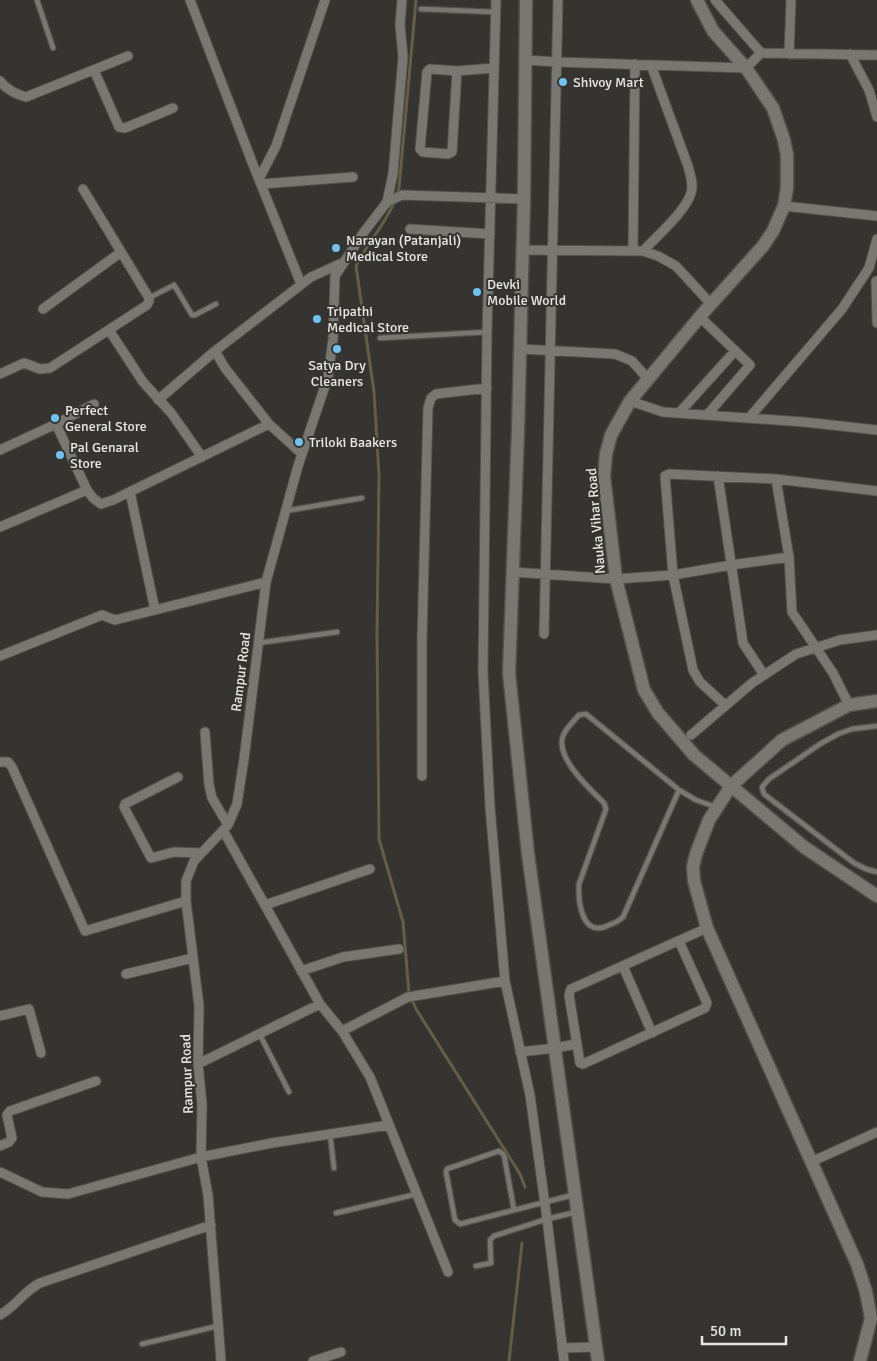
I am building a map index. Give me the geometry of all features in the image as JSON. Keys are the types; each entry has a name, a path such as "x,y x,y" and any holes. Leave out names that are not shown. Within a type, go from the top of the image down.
{"street":[{"path":"190,0 301,284"},
{"path":"260,182 276,146 325,0"},
{"path":"402,0 400,25 404,57 388,200 402,195 524,198"},
{"path":"496,0 487,332 483,672 490,807 505,981 530,1095 564,1361"},
{"path":"526,0 524,198 509,673 528,854 598,1361"},
{"path":"544,634 558,0"},
{"name":"Nauka Vihar Road","path":"696,0 714,31 746,68 773,108 787,155 787,188 784,206 773,231 763,246 630,400 611,435 606,454 604,476 616,579 644,690 658,713 694,755 731,786 804,847 877,896"},
{"path":"715,0 761,53 877,55"},
{"path":"789,54 791,0"},
{"path":"525,60 746,68 761,53"},
{"path":"850,54 869,90 877,117"},
{"path":"0,81 16,95 26,97 128,56"},
{"path":"635,64 638,251"},
{"path":"638,251 680,212 692,192 692,182 688,166 651,65"},
{"path":"456,70 452,152 448,154 423,152 420,149 427,72 430,69 494,68"},
{"path":"94,70 119,127 125,128 173,108"},
{"path":"260,182 353,177"},
{"path":"0,374 24,363 40,369 50,368 146,305 149,301 149,298 83,188"},
{"name":"Rampur Road","path":"220,1361 211,1225 201,1156 202,1104 198,1064 199,1006 186,901 186,881 194,861 226,828 237,804 266,582 302,454 328,378 333,339 335,276 342,263 388,200"},
{"path":"784,206 877,216"},
{"path":"410,229 490,234"},
{"path":"749,418 842,309 869,268 877,239"},
{"path":"521,250 638,251 658,256 676,266 711,304"},
{"path":"42,309 121,252"},
{"path":"158,400 215,351 310,277 342,263"},
{"path":"862,279 876,281 877,323"},
{"path":"700,317 749,363 749,367 707,415"},
{"path":"109,330 143,382 172,414 202,457"},
{"path":"520,349 615,354 632,361 648,379"},
{"path":"215,351 225,368 269,424 302,454"},
{"path":"679,413 735,351"},
{"path":"422,776 422,640 428,408 436,394 487,388"},
{"path":"630,400 663,412 804,422 877,430"},
{"path":"0,450 94,404"},
{"path":"56,424 87,490 101,504 130,492 269,424"},
{"path":"725,706 700,682 693,670 673,575 666,474 776,479 877,491"},
{"path":"718,476 743,643 764,675"},
{"path":"776,479 789,557 792,612 833,673 849,705"},
{"path":"0,527 87,490"},
{"path":"130,492 155,610"},
{"path":"513,572 616,579 673,575 730,564 789,557"},
{"path":"0,656 102,614 115,620 266,582"},
{"path":"691,735 752,683 796,654 840,640 877,635"},
{"path":"860,1361 871,1318 866,1292 857,1264 707,928 694,881 693,867 709,820 731,786 782,740 849,705 877,701"},
{"path":"205,732 209,786 212,798 265,904 320,1004 342,1031 370,1077 448,1272"},
{"path":"0,762 8,762 12,767 85,931 186,901"},
{"path":"178,777 125,804 124,807 151,858 174,852 201,853"},
{"path":"265,904 370,869"},
{"path":"679,941 707,1006 583,1064 579,1060 569,992 707,928"},
{"path":"302,971 343,957 399,949"},
{"path":"126,974 193,958"},
{"path":"623,966 652,1033"},
{"path":"342,1031 408,998 505,981"},
{"path":"198,1064 320,1004"},
{"path":"0,1016 27,1008 30,1010 41,1053"},
{"path":"520,1052 576,1044"},
{"path":"0,1146 9,1142 12,1138 7,1115 10,1111 96,1081"},
{"path":"0,1172 42,1192 68,1194 201,1156 389,1125"},
{"path":"812,1162 877,1132"},
{"path":"0,1315 8,1310 32,1287 40,1283 211,1225"},
{"path":"562,1348 597,1347"},
{"path":"313,1361 341,1352"}],"lane":[{"path":"37,0 53,48"},
{"path":"421,9 495,12"},
{"path":"149,298 174,285 192,315 196,315 216,304"},
{"path":"380,338 487,332"},
{"path":"285,511 362,498"},
{"path":"258,643 337,632"},
{"path":"679,790 623,917 604,928 593,927 586,922 583,915 579,884 606,806 569,765 562,745 563,735 580,715 586,714 679,790 696,800 717,808"},
{"path":"877,726 852,729 826,741 769,779 762,787 764,794 854,863 877,872"},
{"path":"259,1033 289,1092"},
{"path":"330,1134 334,1168"},
{"path":"514,1210 504,1155 500,1151 447,1169 446,1172 457,1223 460,1224 545,1202 575,1194"},
{"path":"336,1213 417,1194"},
{"path":"476,1266 491,1263 490,1240 494,1236 547,1219 578,1212"},
{"path":"142,1344 218,1326"}],"waterway":[{"path":"397,194 416,0"},
{"path":"395,200 387,217 356,266 374,392 379,475 377,634 379,839 403,922 409,993 416,1009 520,1174 525,1187"},
{"path":"509,1361 522,1243"}],"place":[{"name":"Shivoy Mart","path":"563,82"},
{"name":"Narayan (Patanjali) Medical Store","path":"336,248"},
{"name":"Devki Mobile World","path":"477,292"},
{"name":"Tripathi Medical Store","path":"317,319"},
{"name":"Satya Dry Cleaners","path":"337,349"},
{"name":"Perfect General Store","path":"55,418"},
{"name":"Triloki Baakers","path":"299,442"},
{"name":"Pal Genaral Store","path":"60,455"}]}
